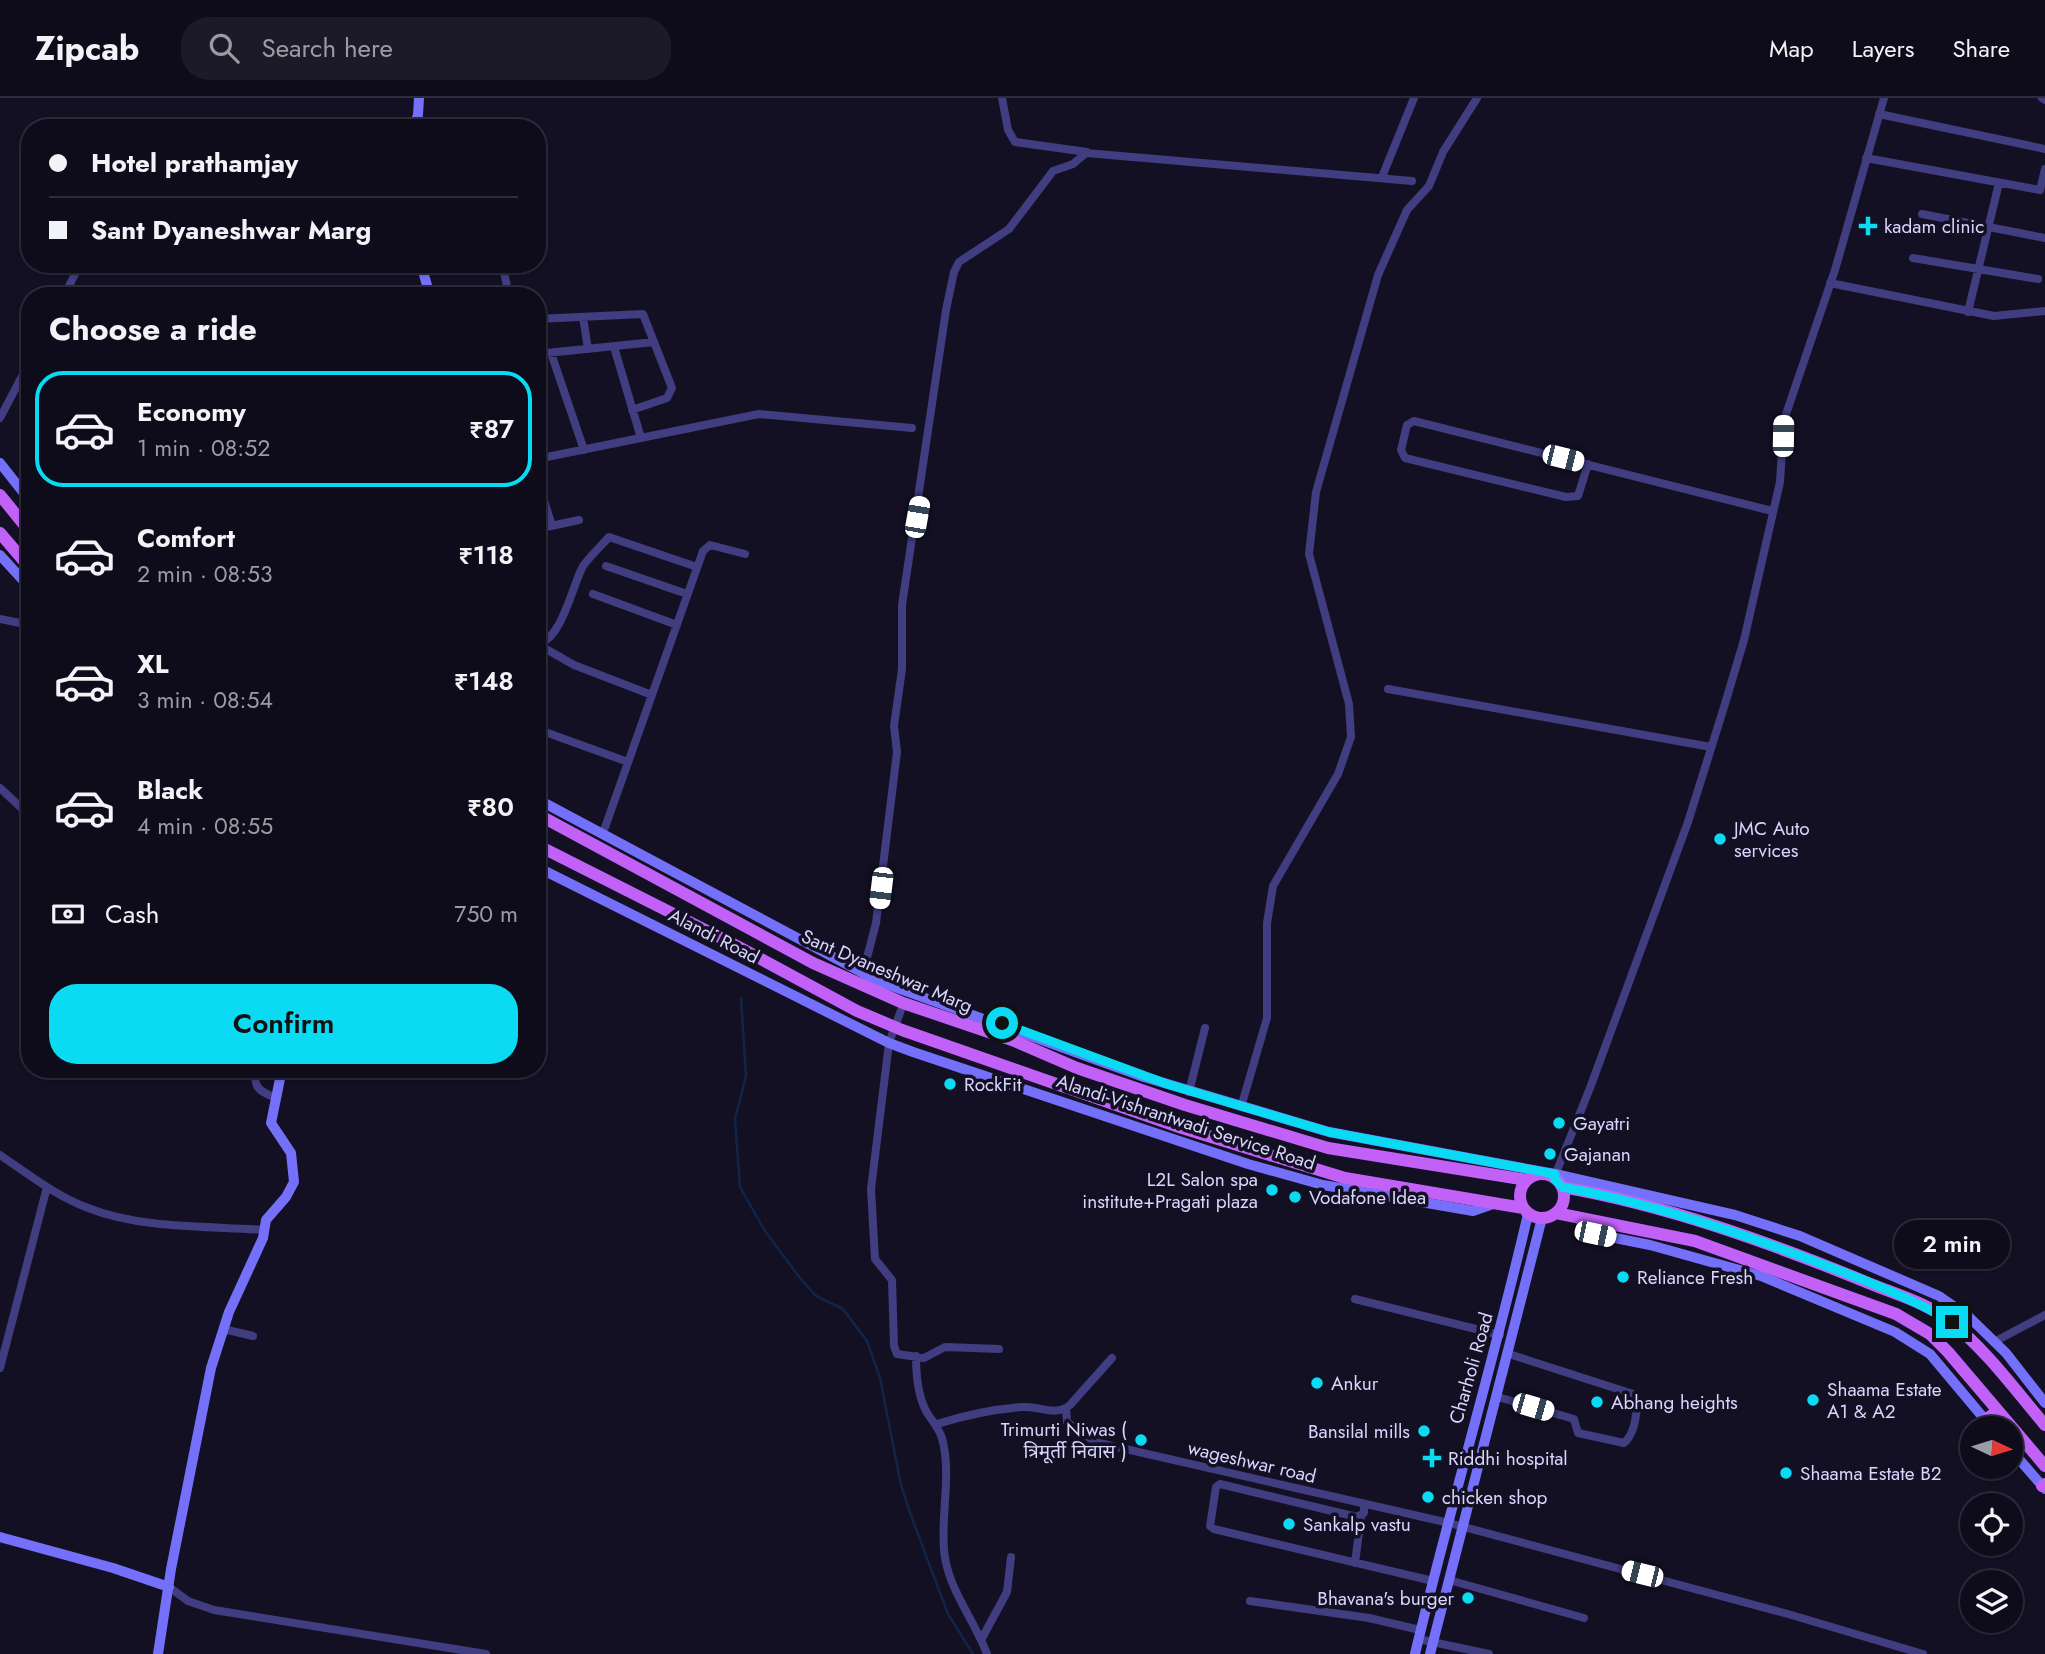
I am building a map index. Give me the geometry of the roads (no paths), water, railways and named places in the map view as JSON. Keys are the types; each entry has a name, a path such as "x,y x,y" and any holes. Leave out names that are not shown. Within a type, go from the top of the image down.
{"main road":[{"path":"0,495 21,520"},
{"path":"0,533 21,558"},
{"name":"Sant Dyaneshwar Marg","path":"546,819 813,963 1113,1080 1288,1137 1357,1154 1527,1180 1539,1174 1557,1179"},
{"path":"546,850 734,944 857,1011 1246,1149 1379,1185 1493,1204 1542,1218 1556,1213 1576,1216 1695,1241 1896,1314 1930,1334 2045,1466"},
{"path":"1556,1213 1563,1201 1557,1179"},
{"path":"1557,1179 1768,1244 1924,1306 1952,1322 2006,1378 2045,1425"},
{"path":"1525,1211 1520,1194 1527,1180"},
{"path":"1994,1416 1998,1411"}],"street":[{"path":"416,119 419,98"},
{"path":"1002,98 1008,130 1015,142 1093,152 1412,181"},
{"path":"1382,177 1414,98"},
{"path":"1241,1107 1267,1018 1267,923 1273,886 1286,860 1314,820 1347,754 1351,737 1349,704 1309,554 1316,492 1378,275 1407,210 1429,186 1443,152 1477,98"},
{"path":"1557,1179 1684,834 1744,640 1780,482 1784,420 1830,283 1884,98"},
{"path":"1879,114 2045,149"},
{"path":"863,972 877,923 897,752 894,726 902,669 902,605 954,272 962,258 1000,236 1014,224 1053,171 1093,152"},
{"path":"1866,158 2043,191 2045,169"},
{"path":"1968,312 1999,183"},
{"path":"1922,214 2045,238"},
{"path":"1913,258 2038,279"},
{"path":"1830,283 1968,312 2017,316 2045,311"},
{"path":"546,319 643,314 670,382 670,394 632,410"},
{"path":"583,317 588,349"},
{"path":"546,353 654,341"},
{"path":"614,347 641,438"},
{"path":"551,353 584,450"},
{"path":"0,418 21,378"},
{"path":"546,457 759,414 912,428"},
{"path":"1588,464 1578,496 1566,497 1405,458 1401,450 1407,425 1414,421 1588,464 1772,511"},
{"path":"0,463 21,490"},
{"path":"546,507 552,526"},
{"path":"546,527 579,520"},
{"path":"546,636 564,615 584,564 609,537 696,567"},
{"path":"603,834 703,551 710,545 745,554"},
{"path":"0,555 21,579"},
{"path":"606,566 687,594"},
{"path":"593,594 677,625"},
{"path":"0,619 21,623"},
{"path":"546,649 574,665 652,695"},
{"path":"1388,690 1711,747"},
{"path":"546,732 628,762"},
{"path":"0,788 21,808"},
{"name":"Alandi-Vishrantwadi Service Road","path":"546,804 863,972 906,998 933,1002 1241,1107 1374,1142 1735,1215 1800,1236 1940,1296 1968,1316 1994,1342 2045,1403"},
{"name":"Alandi Road","path":"546,872 875,1036"},
{"path":"906,998 899,1028 889,1043 871,1189 872,1233 877,1264 892,1280 896,1352 930,1357 941,1347 949,1346 999,1349"},
{"path":"1189,1091 1205,1028"},
{"name":"Alandi-Vishrantwadi Service Road","path":"875,1036 1189,1146 1323,1185 1473,1211 1493,1204"},
{"path":"255,1078 257,1088 274,1097"},
{"path":"158,1654 198,1430 223,1329 265,1230 266,1220 286,1197 294,1177 291,1153 271,1122 279,1078"},
{"path":"0,1155 47,1187 76,1203 104,1213 155,1222 265,1230"},
{"path":"0,1368 47,1187"},
{"name":"Charholi Road","path":"1415,1654 1500,1335 1525,1211"},
{"path":"1576,1216 1595,1234 1650,1245 1753,1274 1895,1332 1930,1354 1981,1416"},
{"name":"Charholi Road","path":"1432,1648 1542,1218"},
{"path":"1511,1285 1525,1289"},
{"path":"1354,1299 1500,1335"},
{"path":"1994,1342 2044,1315"},
{"path":"223,1329 253,1335"},
{"path":"1497,1396 1574,1419 1578,1433 1624,1443 1629,1438 1635,1420 1638,1401 1633,1394 1509,1354"},
{"path":"916,1356 920,1397 926,1412 937,1424 947,1470 944,1533 946,1565 987,1654"},
{"path":"937,1424 984,1411 1021,1407 1058,1412 1066,1409 1112,1358"},
{"name":"wageshwar road","path":"1066,1409 1067,1422 1095,1442 1449,1523 1788,1614 1923,1654"},
{"path":"2023,1463 2044,1486"},
{"path":"1361,1517 1220,1483 1216,1487 1210,1526 1433,1581"},
{"path":"1355,1563 1364,1504"},
{"path":"0,1538 113,1568 169,1587 188,1601 214,1610 486,1654"},
{"path":"981,1640 1007,1592 1012,1557"},
{"path":"1449,1580 1584,1618"},
{"path":"1250,1601 1369,1618 1419,1635 1432,1648 1489,1654"}],"waterway":[{"path":"741,998 746,1076 735,1119 740,1187 765,1231 800,1278 816,1296 843,1309 867,1341 880,1378 901,1485 909,1510 948,1614 973,1654"}],"place":[{"name":"kadam clinic","path":"1868,226"},
{"name":"JMC Auto services","path":"1720,839"},
{"name":"RockFit","path":"950,1084"},
{"name":"Gayatri","path":"1559,1123"},
{"name":"Gajanan","path":"1550,1154"},
{"name":"L2L Salon spa institute+Pragati plaza","path":"1272,1190"},
{"name":"Vodafone Idea","path":"1295,1197"},
{"name":"Reliance Fresh","path":"1623,1277"},
{"name":"Ankur","path":"1317,1383"},
{"name":"Shaama Estate A1 & A2","path":"1813,1400"},
{"name":"Abhang heights","path":"1597,1402"},
{"name":"Bansilal mills","path":"1424,1431"},
{"name":"Trimurti Niwas ( त्रिमूर्ती निवास )","path":"1141,1440"},
{"name":"Riddhi hospital","path":"1432,1458"},
{"name":"Shaama Estate B2","path":"1786,1473"},
{"name":"chicken shop","path":"1428,1497"},
{"name":"Sankalp vastu","path":"1289,1524"},
{"name":"Bhavana's burger","path":"1468,1598"}]}
